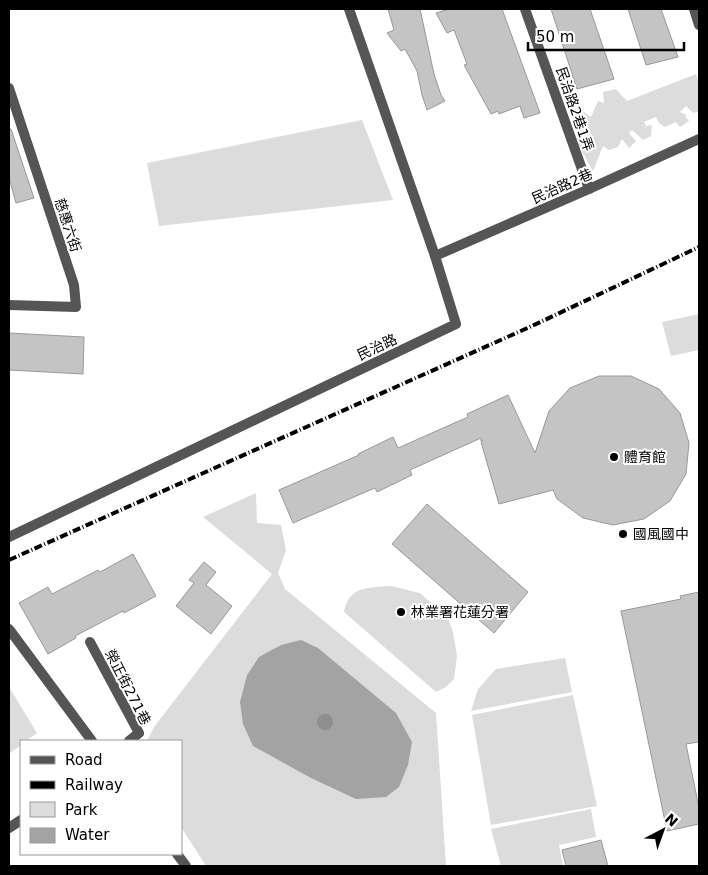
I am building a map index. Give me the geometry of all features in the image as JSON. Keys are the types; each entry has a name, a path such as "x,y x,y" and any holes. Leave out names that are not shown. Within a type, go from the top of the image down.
{"street":[{"name":"民治路","path":"9,537 456,324 435,256 349,9"},
{"name":"民治路2巷1弄","path":"525,9 589,189"},
{"path":"694,9 699,25"},
{"name":"慈惠六街","path":"9,88 74,286 76,307 9,305"},
{"name":"民治路2巷","path":"435,256 699,139"},
{"path":"9,629 91,740"},
{"name":"榮正街271巷","path":"90,642 140,733 130,740"},
{"path":"9,828 20,821"},
{"path":"178,855 186,866"}],"green space":[{"path":"696,74 699,81 699,111 693,113 686,106 680,112 687,115 685,116 689,121 680,127 676,122 665,127 659,123 656,117 644,122 646,126 652,125 651,136 643,140 632,130 629,133 636,141 629,148 622,139 618,147 609,150 603,146 593,171 575,139 592,135 571,120 584,112 591,117 598,101 604,103 603,92 616,89 627,101"},
{"path":"362,120 393,200 159,226 147,163"},
{"path":"699,314 699,350 671,356 662,322"},
{"path":"256,493 257,523 281,525 286,550 278,573 285,589 436,713 446,866 206,866 182,829 182,740 148,740 154,727 272,574 203,517"},
{"path":"391,586 420,593 448,618 453,632 457,656 454,679 446,687 436,692 344,612 350,597 355,592 368,588"},
{"path":"565,658 572,692 471,711 478,689 496,669"},
{"path":"9,687 37,733 27,740 20,740 20,746 9,754"},
{"path":"573,695 597,806 491,825 472,715"},
{"path":"591,809 596,837 559,845 563,866 501,866 491,829"}],"water":[{"path":"301,640 318,648 396,713 412,742 408,765 399,787 386,797 356,799 311,778 253,746 243,724 240,702 247,675 259,657 281,645"}],"building":[{"path":"388,9 420,9 434,74 445,101 427,110 417,71 405,49 401,51 387,33 394,30"},
{"path":"449,9 502,9 540,113 524,118 520,106 499,114 498,111 491,114 464,65 467,64 454,30 447,33 436,13"},
{"path":"551,9 590,9 614,79 577,89"},
{"path":"628,9 661,9 678,57 646,65"},
{"path":"9,129 11,129 34,198 16,203 9,178"},
{"path":"9,333 84,337 83,374 9,370"},
{"name":"體育館","path":"599,376 631,376 659,389 680,413 689,443 686,474 670,501 644,519 613,525 583,518 557,499 553,490 499,504 481,438 410,470 412,475 377,492 375,488 293,523 279,490 359,455 393,437 398,448 468,417 467,414 508,395 535,453 549,411 570,388"},
{"name":"林業署花蓮分署","path":"427,504 528,592 494,633 392,544"},
{"path":"133,554 156,596 75,636 76,638 48,654 19,603 48,587 52,594 98,570 100,572"},
{"path":"204,562 216,572 206,585 232,606 211,634 176,606 194,583 189,580"},
{"path":"699,592 699,742 686,744 699,808 699,824 667,831 621,611 681,599 680,596"},
{"path":"601,840 608,866 566,866 562,850"}],"railway":[{"path":"9,560 532,326 699,247"}],"place":[{"name":"體育館","path":"614,457"},
{"name":"國風國中","path":"623,534"},
{"name":"林業署花蓮分署","path":"401,612"}]}
